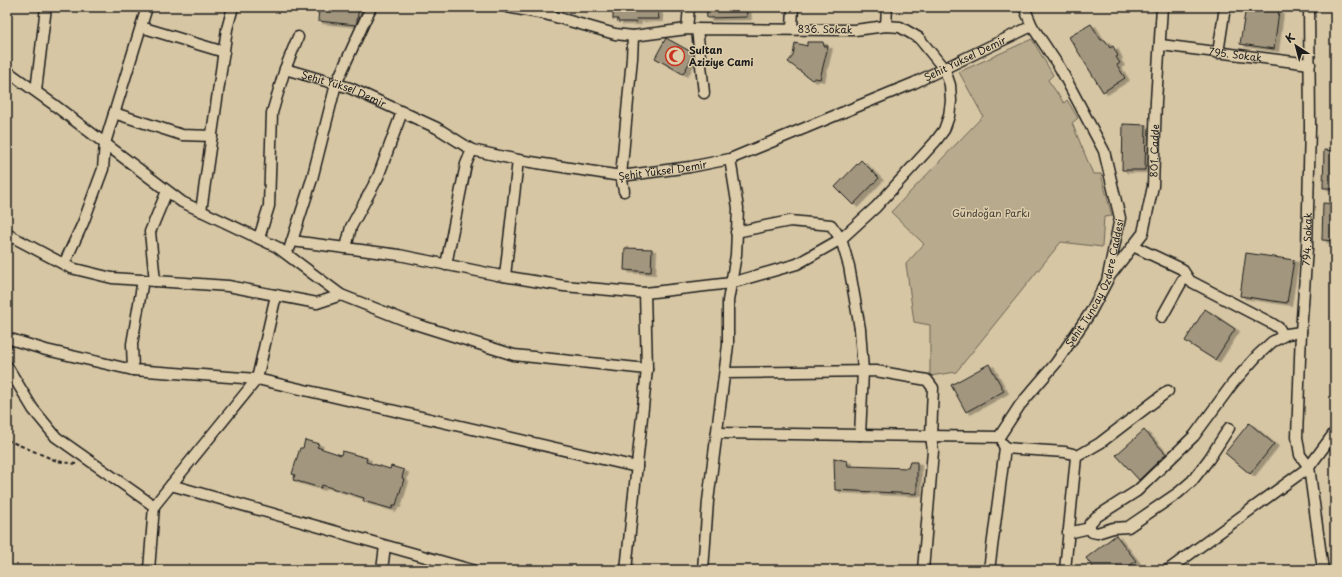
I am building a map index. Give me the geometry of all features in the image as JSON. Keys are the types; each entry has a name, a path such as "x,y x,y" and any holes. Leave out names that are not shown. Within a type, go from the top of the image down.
{"street":[{"path":"36,91 46,7"},
{"path":"64,264 83,223 103,169 105,143 147,7"},
{"path":"201,211 227,29 233,7"},
{"path":"288,255 312,179 336,84 371,7"},
{"name":"836. Sokak","path":"292,241 399,255 564,286 645,293 731,283 797,264 841,239 876,207 935,142 944,130 949,116 951,100 950,85 944,70 919,38 900,27 886,26 855,30 692,29 632,36 615,34 545,14 507,7"},
{"path":"689,7 704,93"},
{"path":"792,29 793,7"},
{"path":"886,26 887,7"},
{"name":"Şehit Tuncay Özdere Caddesi","path":"999,437 1020,405 1056,363 1090,313 1106,280 1120,218 1104,152 1060,68 1032,26 1024,7"},
{"name":"801. Cadde","path":"1106,280 1143,233 1153,186 1156,101 1161,44 1162,7"},
{"path":"1218,53 1225,7"},
{"name":"794. Sokak","path":"1309,7 1310,64 1307,248 1301,332 1297,437 1300,455 1309,467"},
{"name":"Şehit Yüksel Demir","path":"285,69 350,88 437,128 472,150 518,160 621,176 690,167 730,159 944,70 1032,26"},
{"path":"141,27 224,52"},
{"path":"624,190 621,176 632,58 632,36"},
{"path":"259,238 269,206 272,113 285,69 298,38"},
{"name":"795. Sokak","path":"1161,44 1218,53 1310,64"},
{"path":"7,71 36,91 182,202 278,247 341,295 412,323 514,356 646,369"},
{"path":"346,248 351,227 378,177 402,112"},
{"path":"114,113 182,135 212,136"},
{"path":"446,265 466,164 472,150"},
{"path":"703,570 708,501 728,345 728,301 736,255 738,208 730,159"},
{"path":"505,276 518,160"},
{"path":"155,281 150,232 167,191"},
{"path":"736,232 790,221 831,225 841,239 849,266 860,329 863,371 860,435"},
{"path":"7,234 71,268 112,278 228,286 317,302 341,295"},
{"path":"1133,246 1182,269 1187,278 1271,323 1279,328 1283,335"},
{"path":"1162,317 1182,282 1187,278"},
{"path":"132,370 132,344 143,280"},
{"path":"626,570 646,369 645,293"},
{"path":"149,570 154,506 257,379 276,295"},
{"path":"1229,428 1209,460 1192,481 1178,493 1128,527 1112,528 1098,534 1092,532 1090,523 1096,517 1137,491 1194,436 1233,383 1272,342 1283,335 1301,332"},
{"path":"7,338 46,350 132,370 257,379 637,467"},
{"path":"7,366 33,409 56,437 154,506"},
{"path":"725,373 876,371 927,380 933,388 931,436 933,451 923,570"},
{"path":"1076,457 1100,443 1168,391"},
{"path":"1168,570 1309,467 1335,432"},
{"path":"717,433 999,437 1005,448 990,570"},
{"path":"1005,448 1065,452 1073,454 1076,457"},
{"path":"1065,570 1076,457"},
{"path":"1309,467 1323,570"},
{"path":"171,485 462,569 472,570"},
{"path":"1068,533 1090,528"},
{"path":"382,570 385,546"}],"path":[{"path":"7,440 57,461 78,465"}],"green space":[{"name":"Gündoğan Parkı","path":"1032,39 1053,75 1048,80 1064,103 1067,100 1078,118 1072,123 1093,174 1101,174 1112,216 1104,217 1102,247 1061,242 956,372 930,376 930,325 914,322 906,264 924,244 891,212 983,116 959,72"}],"building":[{"path":"319,7 359,7 356,25 318,21"},
{"path":"613,7 657,7 659,19 636,19 637,22 618,22 618,19 613,19"},
{"path":"706,7 746,7 747,17 707,18"},
{"path":"1246,7 1279,11 1274,49 1240,44"},
{"path":"1091,24 1101,40 1105,40 1110,48 1113,46 1118,56 1116,57 1120,63 1117,65 1125,78 1103,92 1069,37"},
{"name":"Sultan Aziziye Cami","path":"666,38 693,53 693,56 683,74 655,58"},
{"path":"807,42 823,42 824,46 828,46 820,79 815,78 812,80 788,62 793,56 795,43 807,46"},
{"path":"1123,124 1146,125 1145,170 1122,170"},
{"path":"1324,150 1335,151 1335,188 1323,188"},
{"path":"861,160 879,178 853,205 835,187"},
{"path":"1323,203 1335,204 1335,241 1322,240"},
{"path":"625,248 652,249 651,272 624,270"},
{"path":"1246,253 1294,260 1287,303 1240,296"},
{"path":"1205,309 1235,329 1215,360 1185,341"},
{"path":"989,364 1004,391 966,412 951,385"},
{"path":"1249,423 1274,444 1250,474 1225,453"},
{"path":"1144,430 1166,454 1139,480 1116,455"},
{"path":"305,440 319,444 317,447 341,455 342,451 367,458 366,462 390,469 391,466 404,470 402,478 404,479 396,505 393,505 392,509 363,501 364,498 322,485 321,488 293,480 295,475 292,474 300,448 303,448"},
{"path":"834,458 847,461 848,466 908,468 910,462 917,462 917,494 835,490"},
{"path":"1116,535 1136,561 1124,570 1095,570 1086,558"}],"place":[{"name":"Sultan Aziziye Cami","path":"675,56"}]}
